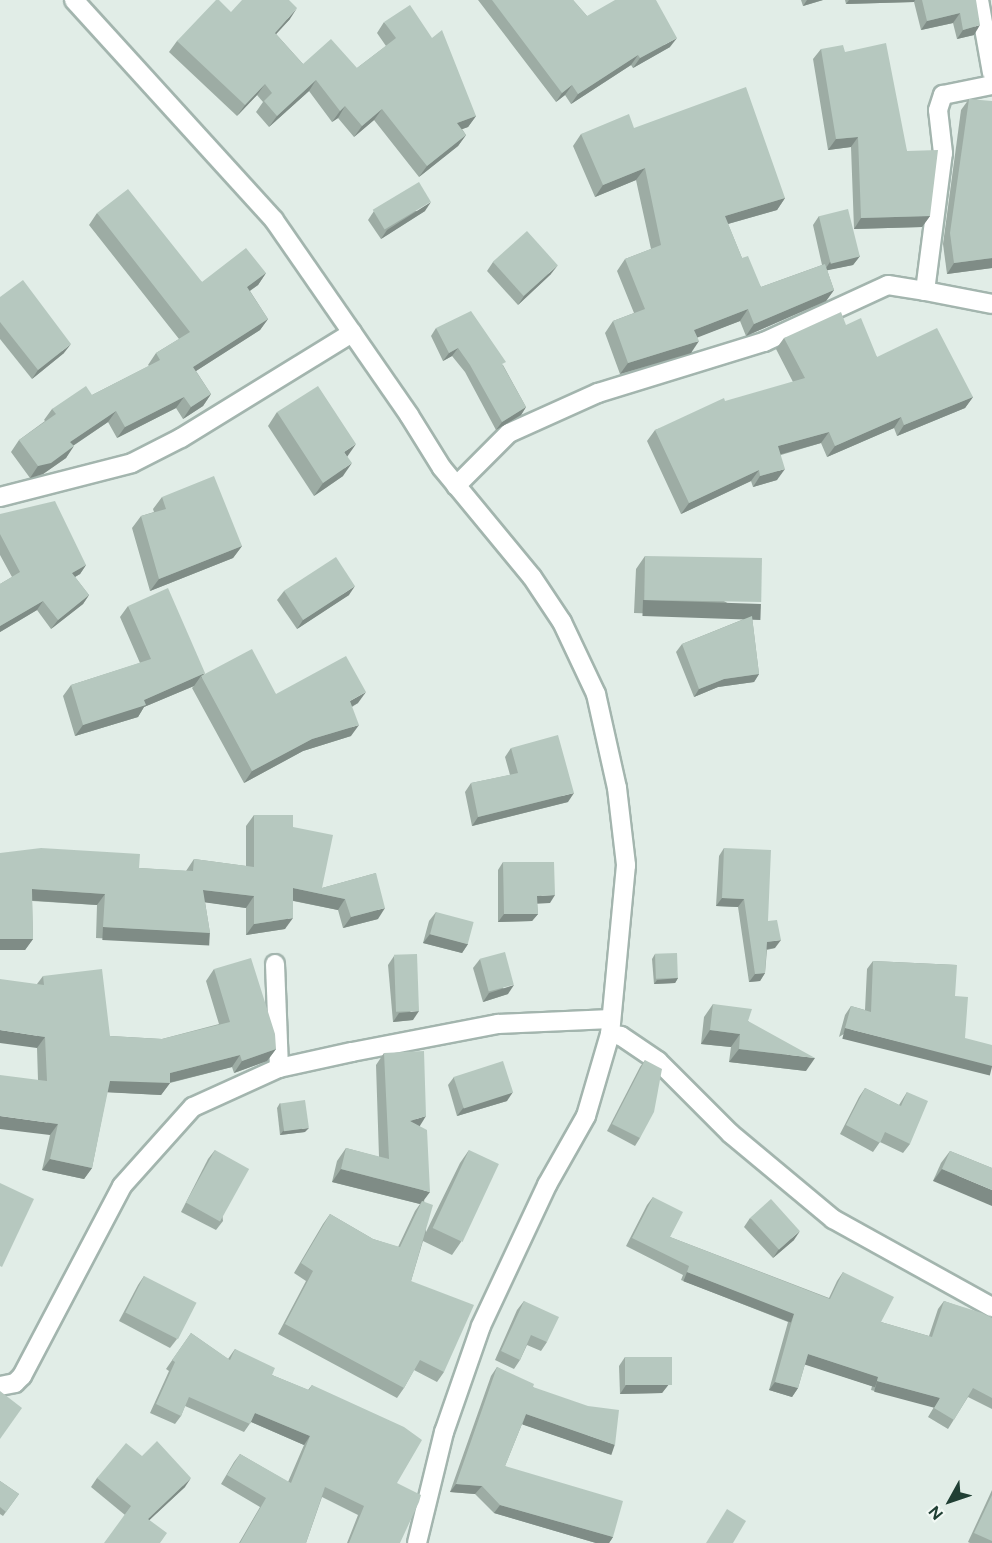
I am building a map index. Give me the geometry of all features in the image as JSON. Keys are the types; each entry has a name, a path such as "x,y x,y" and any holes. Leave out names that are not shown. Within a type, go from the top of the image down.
{"street":[{"path":"74,0 274,220 456,486 532,577 562,622 596,694 617,788 626,866 610,1026 586,1116 547,1185 481,1326 444,1432 417,1543"},
{"path":"979,0 992,73"},
{"path":"925,291 943,153 938,110 943,95 992,85"},
{"path":"456,486 509,433 598,393 764,342 888,285 992,304"},
{"path":"0,497 132,463 181,438 352,333"},
{"path":"275,964 279,1068"},
{"path":"0,1386 15,1383 22,1376 122,1186 193,1107 279,1068 498,1024 610,1026 658,1062 723,1127 833,1219 992,1307"}],"building":[{"path":"216,0 219,0 231,12 242,0 289,0 297,8 275,33 303,64 331,39 357,68 396,38 384,22 410,5 432,38 442,30 476,116 457,123 466,135 427,166 382,109 362,126 345,106 340,111 316,80 277,116 264,101 272,93 265,84 245,105 177,41"},
{"path":"492,0 573,0 587,16 615,0 656,0 677,38 640,58 638,55 578,94 572,85 562,93"},
{"path":"922,0 976,0 980,25 963,30 960,13 927,21"},
{"path":"886,43 907,151 938,150 930,216 861,218 858,137 836,139 821,49 843,45 845,52"},
{"path":"746,87 785,198 725,216 742,258 748,256 761,287 825,264 834,290 754,324 748,309 694,330 699,341 628,363 613,321 645,309 625,259 661,245 645,168 603,185 581,134 629,114 634,128"},
{"path":"969,99 992,101 992,258 954,263 950,233"},
{"path":"419,182 431,202 385,230 373,210"},
{"path":"128,189 202,282 246,248 266,273 247,287 268,319 193,367 211,394 191,407 184,397 125,427 116,411 70,442 74,446 51,463 38,466 19,440 56,414 52,409 86,386 92,395 160,360 156,353 190,332 97,213"},
{"path":"848,209 860,257 831,264 819,216"},
{"path":"527,231 558,265 524,296 493,262"},
{"path":"23,280 71,344 38,370 0,322 0,297"},
{"path":"471,311 506,362 502,364 526,407 502,422 470,365 458,348 449,353 436,328"},
{"path":"841,312 846,325 861,318 877,357 937,328 973,397 904,425 901,417 835,446 829,432 778,446 785,469 760,476 759,470 689,503 655,430 724,398 725,401 805,378 784,338"},
{"path":"318,386 356,444 344,452 352,463 323,483 277,412"},
{"path":"214,476 242,546 159,579 141,516 166,509 162,497"},
{"path":"55,501 86,565 72,573 89,595 58,620 43,601 0,626 0,584 20,572 0,534 0,514"},
{"path":"645,556 762,558 761,602 644,600"},
{"path":"336,557 355,586 303,620 284,591"},
{"path":"168,588 205,673 144,700 146,705 83,725 71,685 151,659 128,606"},
{"path":"752,616 759,674 724,679 699,689 682,644"},
{"path":"252,649 276,694 346,656 366,692 350,701 359,725 312,739 252,771 201,676"},
{"path":"558,735 574,793 478,817 471,783 518,773 511,748"},
{"path":"254,815 293,815 293,827 333,835 322,888 376,873 385,908 351,917 345,899 293,888 293,918 254,924 254,896 203,890 210,933 103,927 105,894 32,889 33,939 0,939 0,853 41,848 140,854 139,868 193,871 194,859 254,867"},
{"path":"724,848 771,850 768,921 777,920 781,940 767,942 765,973 755,974 744,899 722,898"},
{"path":"503,862 554,862 555,895 537,896 538,914 504,914"},
{"path":"436,912 474,922 468,944 430,934"},
{"path":"505,952 514,985 489,992 480,959"},
{"path":"677,953 678,978 656,979 655,954"},
{"path":"417,954 419,1011 396,1012 394,955"},
{"path":"251,958 275,1034 276,1049 242,1061 240,1055 170,1073 170,1083 110,1081 92,1168 50,1159 58,1124 0,1116 0,1075 47,1081 45,1037 0,1030 0,979 44,985 43,976 102,969 110,1036 162,1039 230,1022 214,969"},
{"path":"873,961 957,965 955,996 968,997 965,1038 992,1045 992,1066 845,1028 851,1006 871,1012"},
{"path":"713,1004 752,1009 748,1021 815,1058 739,1049 740,1034 710,1030"},
{"path":"424,1051 426,1116 410,1121 427,1130 430,1192 341,1169 346,1148 389,1159 384,1053"},
{"path":"645,1060 662,1069 654,1112 640,1138 612,1124"},
{"path":"503,1061 513,1092 464,1108 454,1077"},
{"path":"865,1088 901,1106 907,1092 928,1101 910,1144 885,1132 880,1143 846,1125"},
{"path":"305,1100 309,1128 284,1131 280,1103"},
{"path":"215,1150 249,1169 220,1221 186,1202"},
{"path":"469,1150 499,1164 463,1242 433,1228"},
{"path":"950,1151 992,1168 992,1190 942,1169"},
{"path":"0,1183 34,1199 2,1267 0,1266"},
{"path":"653,1197 683,1212 670,1237 830,1299 843,1272 894,1297 881,1322 932,1337 944,1301 992,1318 992,1398 973,1388 954,1420 934,1408 940,1398 877,1381 878,1377 808,1354 798,1388 775,1382 794,1314 687,1272 689,1266 632,1238"},
{"path":"771,1199 800,1231 779,1250 750,1218"},
{"path":"422,1201 433,1205 411,1281 474,1305 444,1372 420,1360 404,1388 285,1324 313,1271 301,1263 330,1214 373,1239 400,1247"},
{"path":"144,1276 197,1303 178,1339 125,1313"},
{"path":"524,1301 559,1317 547,1342 531,1335 520,1360 501,1351"},
{"path":"191,1333 230,1360 235,1349 275,1368 272,1375 309,1390 312,1385 404,1427 422,1440 397,1483 421,1495 400,1543 349,1543 364,1506 325,1487 306,1543 240,1543 266,1498 227,1475 240,1454 291,1483 310,1436 255,1413 250,1424 189,1397 181,1416 156,1404 175,1362 172,1360"},
{"path":"625,1357 672,1357 672,1385 625,1385"},
{"path":"497,1367 534,1384 533,1387 588,1406 619,1410 615,1445 526,1414 505,1466 623,1501 613,1537 500,1505 482,1486 456,1484"},
{"path":"0,1391 22,1408 0,1439"},
{"path":"157,1441 191,1478 148,1519 167,1533 160,1543 104,1543 131,1506 97,1478 126,1443 142,1456"},
{"path":"0,1481 19,1494 6,1512 0,1507"},
{"path":"992,1495 992,1541 974,1533"},
{"path":"727,1509 746,1521 733,1543 706,1543"}]}
